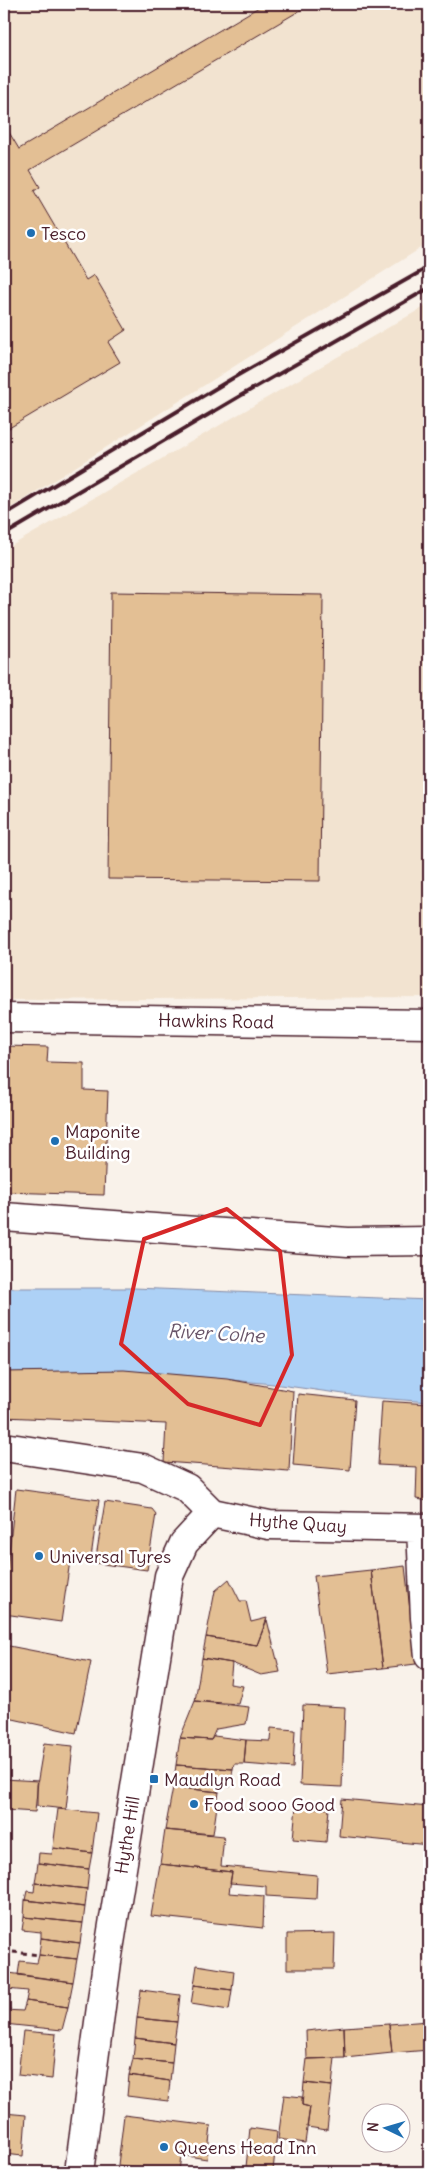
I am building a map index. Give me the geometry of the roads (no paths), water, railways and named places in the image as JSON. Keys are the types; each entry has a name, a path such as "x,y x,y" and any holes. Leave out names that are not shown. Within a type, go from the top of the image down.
{"street":[{"name":"Hawkins Road","path":"4,1018 429,1024"},
{"path":"4,1217 338,1241 429,1241"},
{"path":"4,1447 143,1468 187,1488 212,1513"},
{"name":"Hythe Quay","path":"212,1513 269,1525 425,1528"},
{"name":"Hythe Hill","path":"79,2172 107,1962 169,1576 184,1543 212,1513"},
{"path":"425,1528 424,1618 429,1656"}],"water":[{"name":"River Colne","path":"4,1288 134,1288 429,1300 429,1402 365,1397 273,1384 178,1375 81,1375 4,1381"}],"railway":[{"path":"4,515 233,378 429,267"},
{"path":"4,535 240,396 429,288"}],"place":[{"name":"Tesco","path":"31,233"},
{"name":"Maponite Building","path":"55,1141"},
{"name":"Universal Tyres","path":"39,1556"},
{"name":"Maudlyn Road","path":"154,1779"},
{"name":"Food sooo Good","path":"194,1804"},
{"name":"Queens Head Inn","path":"164,2147"}]}
